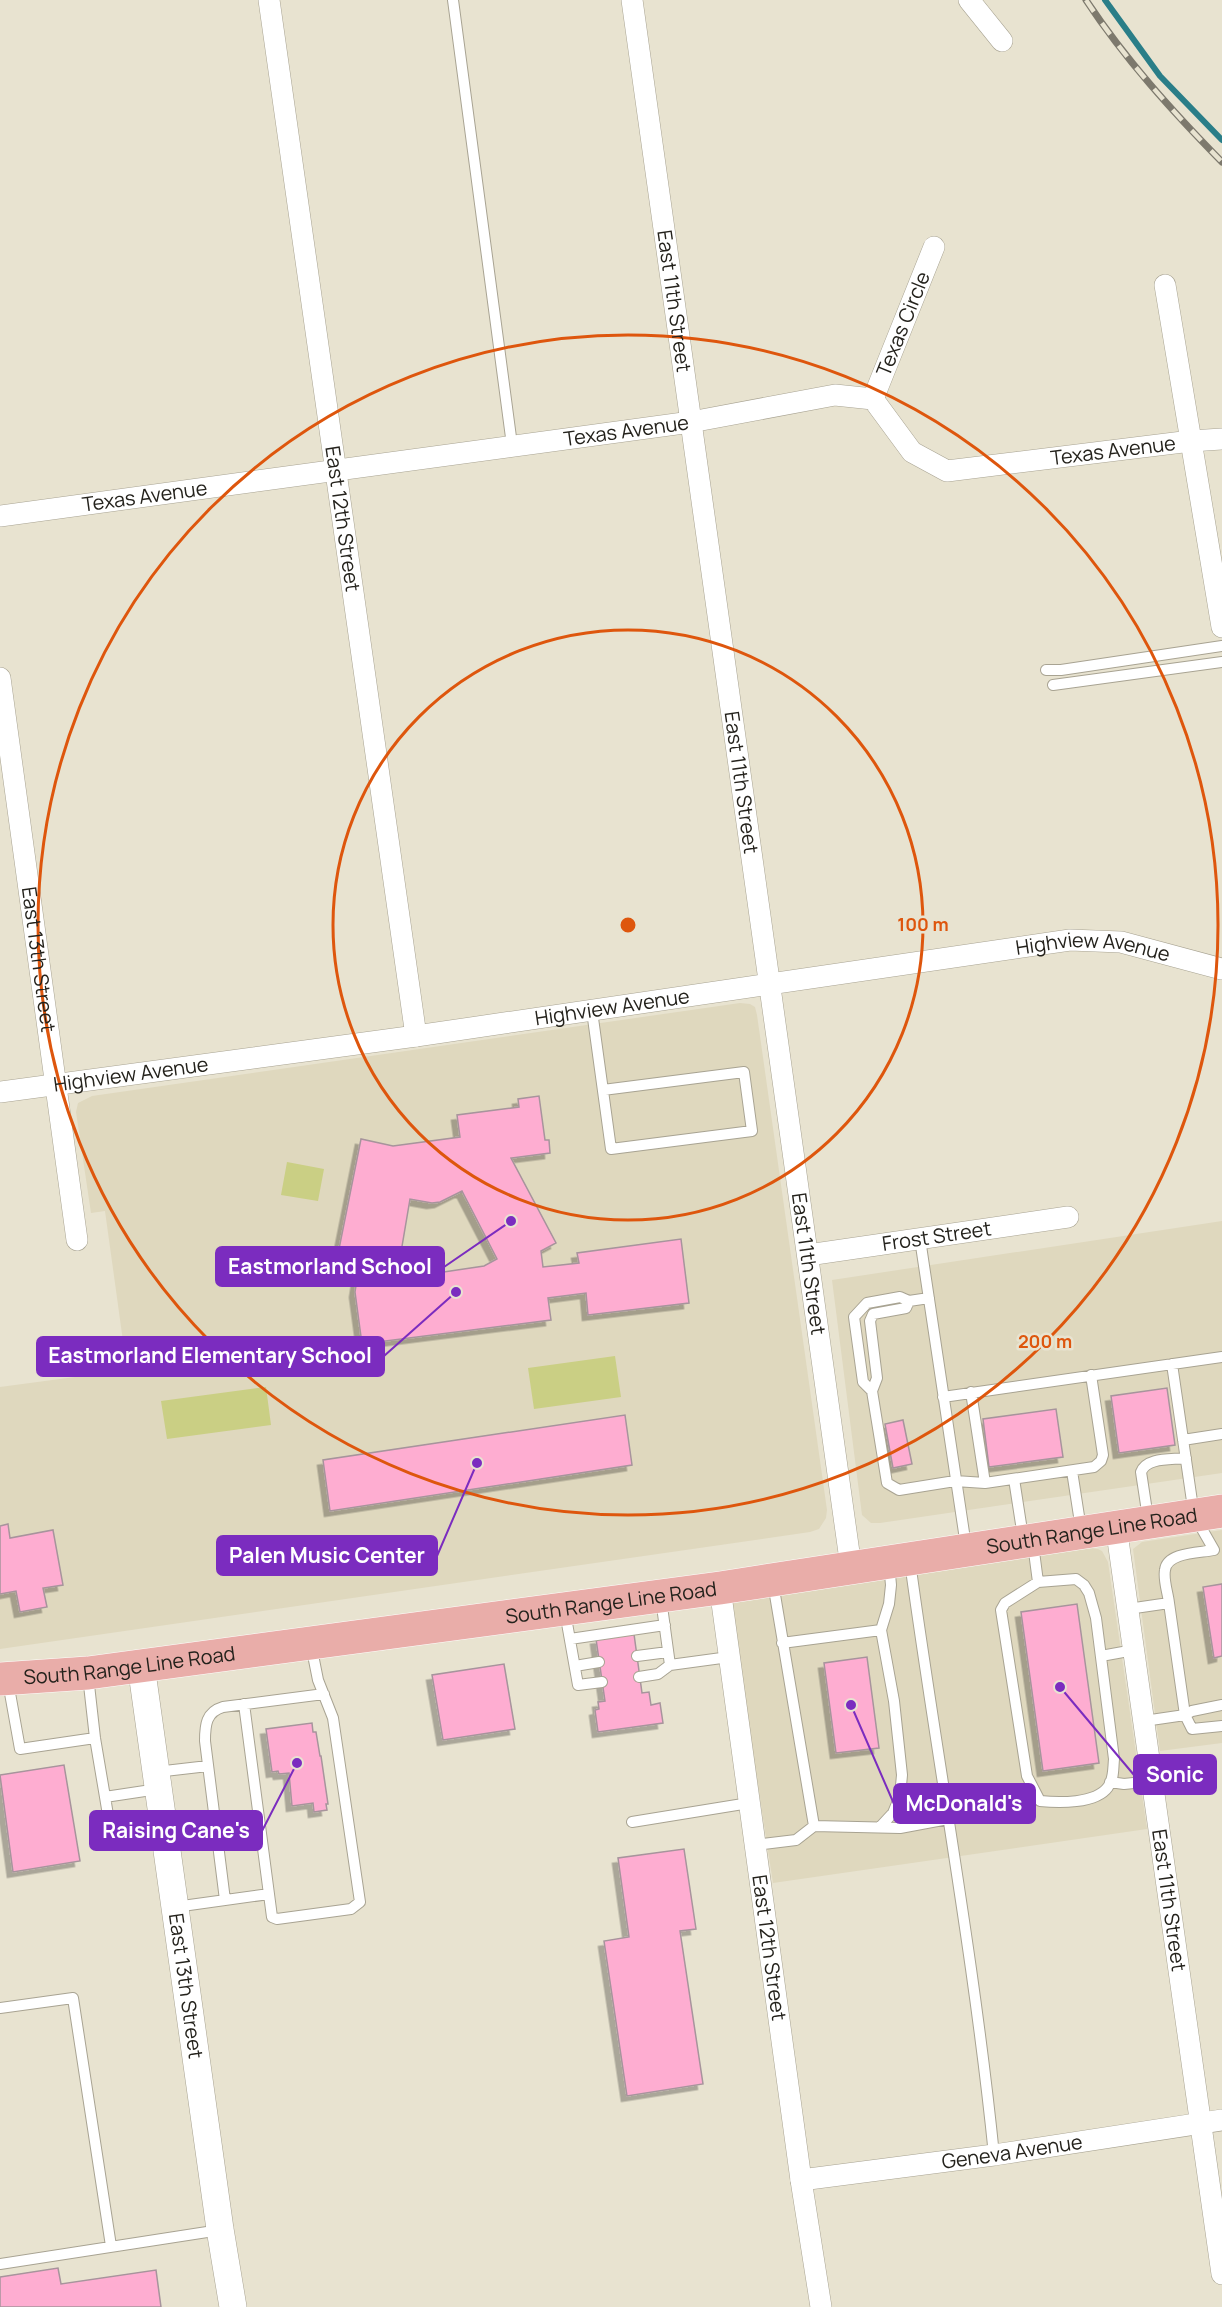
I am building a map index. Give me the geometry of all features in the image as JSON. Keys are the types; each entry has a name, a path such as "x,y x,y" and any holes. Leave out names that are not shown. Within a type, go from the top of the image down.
{"main road":[{"name":"South Range Line Road","path":"4,1678 88,1673 310,1642 568,1624 663,1610 720,1588 1208,1513"}],"street":[{"name":"East 12th Street","path":"269,0 416,1036"},
{"name":"East 11th Street","path":"632,0 851,1567"},
{"path":"969,0 1002,41"},
{"name":"Texas Circle","path":"873,399 934,247"},
{"path":"1165,285 1222,627"},
{"name":"Texas Avenue","path":"0,516 691,422 835,395 873,399 912,452 947,471 1222,439"},
{"name":"East 13th Street","path":"0,678 77,1240"},
{"name":"Highview Avenue","path":"0,1092 592,1011 1070,940 1120,942 1222,969"},
{"name":"Frost Street","path":"808,1255 1068,1218"},
{"name":"East 11th Street","path":"1116,1526 1153,1781 1212,2121 1222,2274"},
{"name":"East 12th Street","path":"720,1588 801,2180 821,2307"},
{"name":"East 13th Street","path":"141,1665 220,2229 233,2307"},
{"name":"Geneva Avenue","path":"801,2180 994,2155 1212,2121"}],"lane":[{"path":"453,0 512,446"},
{"path":"1046,670 1072,669 1222,646"},
{"path":"1053,685 1222,662"},
{"path":"592,1011 611,1149 752,1131 744,1072 603,1089"},
{"path":"920,1239 966,1549"},
{"path":"872,1391 863,1382 854,1317 867,1303 900,1297 909,1301 929,1298"},
{"path":"909,1301 906,1308 873,1314 870,1321 877,1378 872,1391 887,1483 899,1490 955,1481 985,1483 1094,1467 1101,1461 1103,1455 1091,1375"},
{"path":"943,1397 1222,1356"},
{"path":"1172,1364 1186,1458 1208,1513 1218,1552 1173,1558 1168,1562 1164,1571 1185,1715 1192,1729 1222,1726"},
{"path":"971,1392 985,1483"},
{"path":"1183,1440 1222,1434"},
{"path":"1149,1521 1141,1473 1143,1467 1148,1462 1186,1458"},
{"path":"1072,1470 1081,1532"},
{"path":"1014,1479 1038,1582"},
{"path":"880,1827 893,1813 900,1796 902,1774 894,1701 881,1630 899,1560"},
{"path":"899,1560 948,1815 987,2086 994,2155"},
{"path":"1076,1579 1084,1585 1092,1600 1101,1656 1114,1759 1113,1776 1107,1788 1097,1796 1063,1803 1040,1801 1027,1776 1001,1610 1005,1603 1038,1582 1076,1579"},
{"path":"773,1580 814,1826"},
{"path":"1128,1609 1169,1603"},
{"path":"663,1610 670,1665"},
{"path":"568,1624 578,1685 602,1682"},
{"path":"782,1643 881,1630"},
{"path":"244,1704 272,1917 277,1919 351,1909 360,1902 333,1718 315,1671 310,1642"},
{"path":"1101,1656 1134,1650"},
{"path":"637,1656 668,1652"},
{"path":"639,1677 658,1674 670,1665 729,1657"},
{"path":"575,1666 599,1662"},
{"path":"88,1673 95,1738 113,1845"},
{"path":"4,1678 20,1749 95,1738"},
{"path":"225,1900 208,1766 205,1728 209,1716 217,1709 324,1694"},
{"path":"1144,1721 1185,1715 1192,1711 1222,1705"},
{"path":"105,1797 208,1766"},
{"path":"1110,1782 1124,1784 1153,1781"},
{"path":"755,1845 796,1840 814,1826 900,1828 1037,1796"},
{"path":"632,1822 749,1803"},
{"path":"175,1907 269,1894"},
{"path":"0,2008 73,1998 111,2246"},
{"path":"0,2264 220,2229"}],"shaded area":[{"path":"740,1003 755,1007 757,1015 827,1510 826,1518 819,1529 0,1649 0,1387 127,1370 105,1211 91,1213 76,1112 78,1103 92,1096"},
{"path":"1222,1221 1222,1473 880,1523 871,1523 862,1515 832,1280"},
{"path":"1222,1530 1222,1743 1160,1751 1133,1549 1142,1542"},
{"path":"1090,1548 1102,1551 1108,1562 1147,1829 773,1883 731,1611 732,1604 744,1598"}],"green space":[{"path":"287,1162 324,1169 318,1201 281,1195"},
{"path":"615,1356 621,1397 534,1409 528,1368"},
{"path":"266,1387 271,1425 167,1439 161,1401"}],"building":[{"path":"539,1096 545,1140 549,1140 550,1153 511,1158 556,1243 541,1251 543,1267 579,1263 577,1253 681,1239 689,1303 588,1315 586,1293 548,1298 551,1320 362,1344 355,1292 357,1279 334,1274 361,1139 393,1146 460,1137 457,1115 519,1107 518,1099","holes":["462,1191 497,1259 484,1266 410,1277 397,1276 410,1199 440,1202"]},
{"path":"1167,1388 1175,1445 1119,1453 1111,1396"},
{"path":"1056,1409 1063,1457 989,1467 983,1419"},
{"path":"625,1415 632,1465 330,1511 323,1460"},
{"path":"903,1420 912,1464 893,1468 885,1424"},
{"path":"8,1524 10,1538 53,1530 63,1585 43,1588 47,1607 20,1612 16,1591 0,1594 0,1526"},
{"path":"1222,1584 1222,1656 1214,1658 1203,1587"},
{"path":"1077,1604 1099,1763 1043,1771 1021,1612"},
{"path":"634,1634 642,1693 649,1692 651,1705 660,1703 663,1723 598,1732 595,1710 599,1709 598,1702 605,1701 596,1639"},
{"path":"867,1657 879,1748 836,1753 824,1663"},
{"path":"504,1664 515,1729 443,1740 432,1675"},
{"path":"312,1723 321,1756 328,1804 326,1804 327,1810 314,1812 313,1803 292,1806 289,1773 272,1772 266,1729"},
{"path":"64,1765 80,1861 13,1872 0,1775"},
{"path":"684,1849 696,1929 680,1931 703,2084 627,2096 604,1941 629,1937 618,1858"},
{"path":"58,2268 61,2284 156,2270 161,2307 0,2307 0,2277"}],"waterway":[{"path":"1105,0 1160,76 1222,140"}],"railway":[{"path":"1086,0 1150,84 1222,162"}],"place":[{"name":"Eastmorland School","path":"511,1221"},
{"name":"Eastmorland Elementary School","path":"456,1292"},
{"name":"Palen Music Center","path":"477,1463"},
{"name":"Sonic","path":"1060,1687"},
{"name":"McDonald's","path":"851,1705"},
{"name":"Raising Cane's","path":"297,1763"}]}
